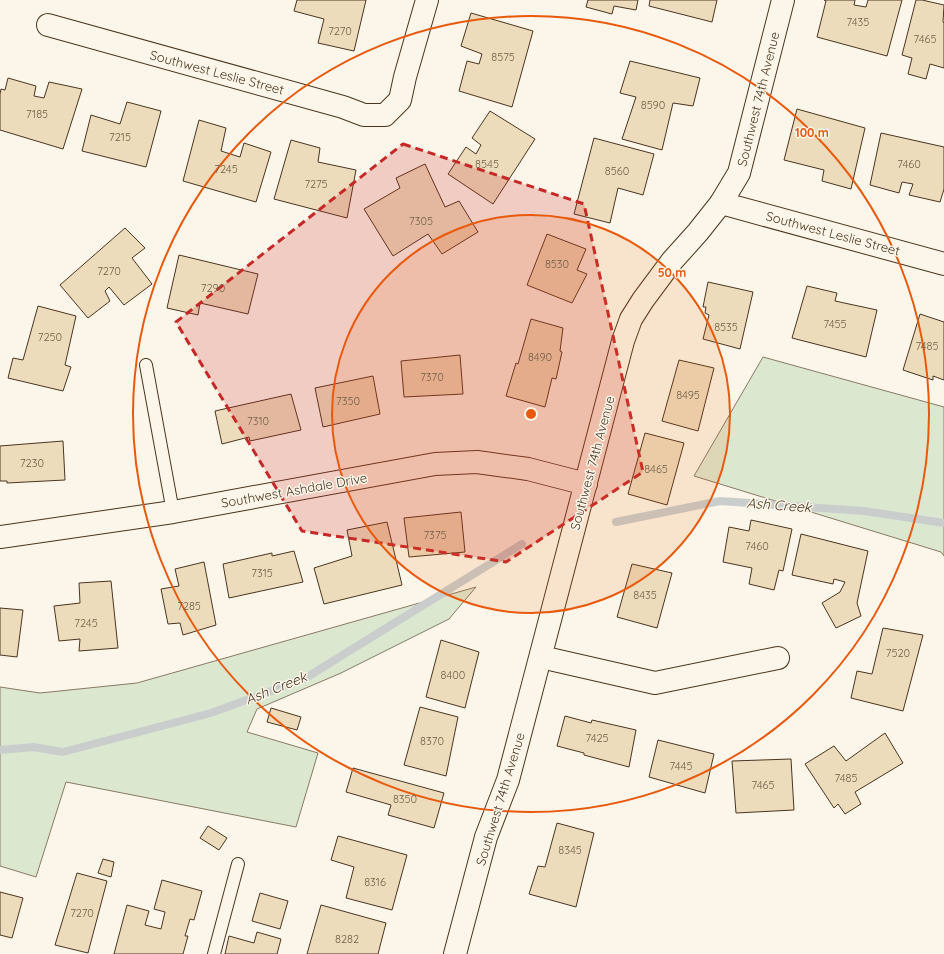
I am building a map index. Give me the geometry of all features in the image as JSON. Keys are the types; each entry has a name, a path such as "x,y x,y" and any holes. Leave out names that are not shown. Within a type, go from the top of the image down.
{"street":[{"name":"Southwest Leslie Street","path":"48,25 343,107 364,115 386,115 400,100 427,0"},
{"name":"Southwest 74th Avenue","path":"455,954 486,837 508,780 623,341 631,319 657,280 721,203 740,173 783,0"},
{"name":"Southwest Leslie Street","path":"721,203 944,264"},
{"name":"Southwest Ashdale Drive","path":"0,537 173,512 435,464 477,462 528,469 586,484"},
{"path":"541,657 655,683 778,658"}],"lane":[{"path":"146,365 173,512"},
{"path":"214,954 238,864"}],"highlighted area":[{"path":"403,144 584,204 643,472 506,562 302,531 176,322"}],"green space":[{"path":"763,357 944,407 944,556 941,552 694,476"},
{"path":"476,587 449,619 341,673 257,709 247,732 318,753 296,827 66,782 36,877 0,866 0,687 40,693 137,683"}],"building":[{"path":"297,0 366,0 354,51 318,43 324,19 294,11"},
{"path":"588,0 638,0 636,10 614,6 612,14 586,7"},
{"path":"650,0 717,0 712,22 649,6"},
{"path":"824,0 855,0 854,5 866,7 868,0 902,0 887,56 817,37 826,1"},
{"path":"916,0 944,5 944,68 930,64 926,79 908,74 912,58 902,55"},
{"path":"471,13 533,31 512,107 459,91 467,61 479,64 482,54 461,46"},
{"path":"630,61 700,78 693,106 673,103 662,150 622,139 636,97 620,93"},
{"path":"8,78 36,86 34,96 44,98 49,82 82,89 63,149 0,130 0,94 1,89 5,90"},
{"path":"127,102 161,111 146,167 82,151 91,115 120,124"},
{"path":"797,109 865,128 851,189 822,181 824,170 784,160"},
{"path":"490,111 535,139 493,204 448,174 466,147 476,154 481,145 472,138"},
{"path":"199,120 226,128 221,151 240,157 244,143 271,152 256,202 183,181"},
{"path":"881,133 944,147 944,189 940,202 909,195 913,184 902,182 899,193 870,185"},
{"path":"594,138 654,154 643,195 618,188 610,223 574,214"},
{"path":"291,140 320,148 318,162 356,170 347,218 274,199"},
{"path":"425,164 445,207 459,201 478,232 442,254 428,234 393,256 364,209 400,188 396,178"},
{"path":"125,228 145,248 132,258 152,284 124,305 109,287 105,291 110,301 88,318 60,285"},
{"path":"547,234 586,249 577,270 587,274 572,303 527,285"},
{"path":"179,255 258,274 248,314 200,303 198,315 167,308"},
{"path":"708,282 753,292 740,349 703,339 709,315 705,313 706,307 703,307"},
{"path":"807,286 837,293 835,301 877,310 866,357 792,338"},
{"path":"38,306 76,316 65,365 71,367 63,391 8,378 13,358 23,360"},
{"path":"920,314 944,322 944,380 933,376 933,380 903,370"},
{"path":"531,319 563,328 560,351 562,352 556,379 552,378 545,407 506,396 516,363 518,364"},
{"path":"460,355 463,394 404,397 401,361"},
{"path":"679,360 714,368 698,431 662,421"},
{"path":"373,376 380,414 323,427 315,388"},
{"path":"291,394 301,430 250,441 249,437 222,444 215,411"},
{"path":"645,433 684,443 667,505 628,494"},
{"path":"63,441 65,480 7,483 7,481 0,481 0,446"},
{"path":"461,512 465,552 409,557 404,518"},
{"path":"751,520 792,529 783,571 779,570 774,590 749,584 752,568 723,562 729,527 749,531"},
{"path":"387,522 402,585 324,604 314,568 352,556 347,530"},
{"path":"801,534 868,551 857,603 861,616 836,628 822,603 840,592 845,582 834,579 833,584 792,575"},
{"path":"294,551 303,582 229,598 223,564 272,553 272,556"},
{"path":"204,562 216,625 183,635 180,623 168,624 161,589 179,586 175,569"},
{"path":"632,564 672,573 657,628 617,617"},
{"path":"111,581 118,648 79,651 80,639 59,641 54,606 80,603 79,583"},
{"path":"0,608 23,610 17,657 0,655"},
{"path":"883,628 923,635 903,711 851,698 857,671 872,674"},
{"path":"441,640 479,652 465,708 426,697"},
{"path":"420,707 458,717 446,776 404,765"},
{"path":"271,708 301,717 297,730 267,722"},
{"path":"565,716 591,723 592,720 636,730 629,767 557,746"},
{"path":"885,733 903,763 855,792 861,804 845,814 838,804 834,808 805,764 834,746 846,761"},
{"path":"658,740 714,754 705,793 649,777"},
{"path":"791,759 794,810 736,813 732,761"},
{"path":"353,768 444,793 434,828 388,815 391,805 346,792"},
{"path":"557,823 594,833 576,907 529,894 538,866 545,867"},
{"path":"208,826 227,838 219,850 200,838"},
{"path":"338,836 407,855 392,910 346,898 354,867 331,860"},
{"path":"103,859 114,862 111,877 98,873"},
{"path":"77,873 107,881 88,953 55,945"},
{"path":"162,880 202,891 194,920 190,919 185,936 188,936 183,954 114,954 127,905 149,911 145,925 161,929 165,912 154,909"},
{"path":"0,892 23,898 12,938 0,935"},
{"path":"260,893 288,901 280,929 252,921"},
{"path":"321,905 386,923 378,954 307,954"},
{"path":"257,932 281,939 277,954 225,954 229,936 254,943"}],"waterway":[{"name":"Ash Creek","path":"616,522 720,501 864,511 944,523"},
{"name":"Ash Creek","path":"0,750 33,747 63,752 211,713 304,679 522,544"}]}
